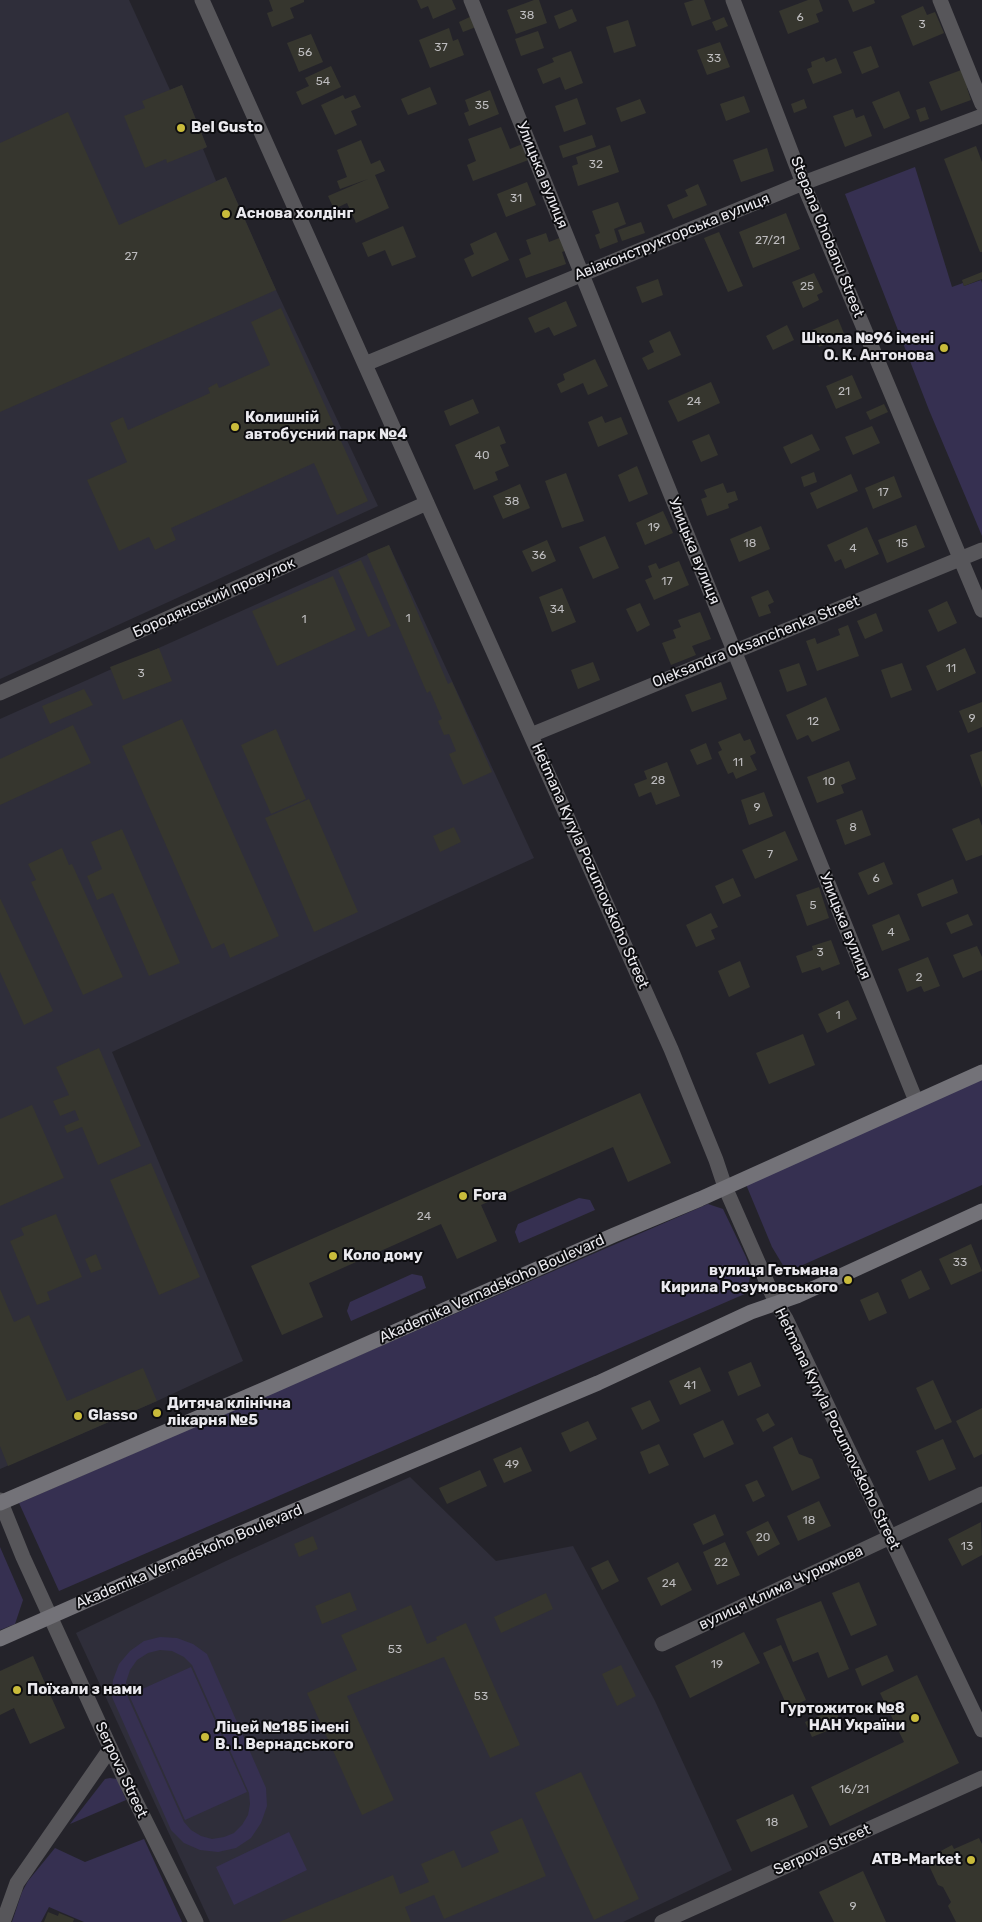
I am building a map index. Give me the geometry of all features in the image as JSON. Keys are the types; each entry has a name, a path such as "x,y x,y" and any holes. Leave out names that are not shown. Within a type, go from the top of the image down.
{"main road":[{"name":"Akademika Vernadskoho Boulevard","path":"0,1502 281,1382 982,1072"},
{"name":"Akademika Vernadskoho Boulevard","path":"0,1640 215,1544 598,1383 751,1312 797,1296 982,1211"}],"street":[{"name":"Hetmana Kyryla Pozumovskoho Street","path":"202,0 671,1049 725,1187 776,1304 786,1319 982,1730"},
{"name":"Улицька вулиця","path":"471,0 916,1101"},
{"name":"Stepana Chobanu Street","path":"733,0 804,184 982,610"},
{"path":"940,0 982,104"},
{"name":"Авіаконструкторська вулиця","path":"365,364 804,184 982,116"},
{"name":"Бородянський провулок","path":"0,693 427,503"},
{"name":"Oleksandra Oksanchenka Street","path":"531,735 982,550"},
{"name":"вулиця Клима Чурюмова","path":"662,1644 982,1494"},
{"name":"Serpova Street","path":"0,1502 110,1749 196,1922"},
{"path":"3,1922 17,1883 110,1749"},
{"name":"Serpova Street","path":"662,1922 982,1778"}],"shaded area":[{"path":"0,0 129,0 170,90 182,85 207,147 203,149 216,181 226,177 276,290 378,506 0,679"},
{"name":"Школа №96 імені О. К. Антонова","path":"915,167 952,287 963,283 964,286 981,280 982,283 982,536 929,410 845,194"},
{"path":"389,545 534,858 112,1052 243,1361 157,1401 0,1469 0,719"},
{"path":"982,1073 982,1185 787,1272 772,1247 745,1182"},
{"path":"579,1198 590,1200 595,1210 519,1243 515,1232 518,1224"},
{"path":"708,1204 723,1209 746,1257 751,1271 747,1293 59,1591 19,1503"},
{"path":"412,1274 422,1276 426,1288 351,1321 347,1311 350,1302"},
{"path":"410,1477 496,1561 573,1546 655,1701 732,1870 623,1922 210,1922 76,1633 226,1561"},
{"path":"0,1547 23,1600 15,1624 0,1630"},
{"path":"160,1637 177,1638 193,1644 207,1654 266,1788 267,1806 261,1823 251,1838 236,1848 218,1852 200,1850 184,1843 171,1830 112,1697 113,1680 119,1664 130,1651 144,1641","holes":["160,1650 172,1651 184,1657 192,1665 249,1793 248,1815 234,1833 224,1837 212,1839 201,1836 191,1830 184,1822 127,1695 126,1682 130,1670 137,1660 148,1653"]},
{"path":"191,1667 247,1792 185,1820 129,1695"},
{"path":"105,1779 117,1779 126,1800 70,1824"},
{"path":"289,1832 307,1870 234,1905 216,1867"},
{"path":"144,1839 182,1922 84,1922 49,1907 41,1922 12,1922 22,1892 28,1881 55,1848 85,1862"}],"building":[{"path":"269,0 304,0 304,2 290,8 294,18 272,27 267,13 273,11"},
{"path":"417,0 452,0 456,9 433,19 428,6 421,9"},
{"path":"539,0 547,23 516,34 507,10"},
{"path":"704,0 711,19 692,26 684,3"},
{"path":"808,0 819,0 823,11 816,14 819,22 788,34 779,11"},
{"path":"848,0 874,0 875,3 853,12"},
{"path":"923,6 927,15 935,12 944,33 913,46 901,16"},
{"path":"572,9 577,21 559,29 554,16"},
{"path":"472,16 476,27 463,32 459,22"},
{"path":"724,17 728,26 716,31 712,22"},
{"path":"628,20 636,46 614,53 606,27"},
{"path":"449,28 453,41 458,39 464,55 430,68 419,40"},
{"path":"538,31 544,48 521,56 515,39"},
{"path":"311,34 323,62 299,72 287,43"},
{"path":"720,42 730,67 707,75 697,50"},
{"path":"871,46 879,67 862,74 853,52"},
{"path":"571,51 583,83 565,90 560,77 543,84 537,69 554,62 552,58"},
{"path":"824,57 826,62 836,58 842,73 813,84 807,69 812,67 811,62"},
{"path":"331,66 341,87 302,105 296,92 309,86 305,78"},
{"path":"964,69 971,87 967,88 971,100 941,111 929,82"},
{"path":"182,85 207,147 167,163 166,159 145,168 124,116 145,108 142,101"},
{"path":"430,87 437,104 408,115 401,99"},
{"path":"490,90 499,114 469,126 464,113 469,111 465,100"},
{"path":"899,91 910,118 884,129 872,102"},
{"path":"343,95 345,99 355,95 361,107 351,111 357,125 335,135 321,105"},
{"path":"744,96 750,112 726,121 720,104"},
{"path":"577,98 586,124 564,132 555,106"},
{"path":"640,99 646,113 621,122 616,108"},
{"path":"804,99 807,108 794,113 791,104"},
{"path":"925,107 929,119 920,122 916,110"},
{"path":"853,109 856,118 864,115 872,136 845,147 833,116"},
{"path":"68,112 119,225 226,177 276,290 0,412 0,143"},
{"path":"501,127 510,149 525,143 531,159 473,181 467,165 476,161 468,139"},
{"path":"592,135 596,147 563,158 559,146"},
{"path":"361,140 371,164 380,160 385,171 375,175 389,208 356,223 347,203 334,209 328,196 368,179 340,189 337,181 347,177 337,150"},
{"path":"610,145 619,172 578,186 572,166 578,164 576,157"},
{"path":"976,146 982,162 982,252 980,252 944,159"},
{"path":"767,148 774,171 741,182 733,160"},
{"path":"527,182 536,205 506,217 497,194"},
{"path":"698,184 707,205 673,219 667,205 688,196 685,190"},
{"path":"618,202 626,224 614,229 618,242 600,249 595,235 600,233 592,211"},
{"path":"786,213 800,249 753,268 739,232"},
{"path":"641,222 645,233 622,241 618,230"},
{"path":"403,226 416,257 392,266 385,250 368,257 362,243"},
{"path":"496,232 509,260 472,277 464,259 474,254 470,244"},
{"path":"719,232 743,286 728,292 704,238"},
{"path":"546,233 549,242 562,237 567,250 562,252 566,264 526,278 519,259 531,254 526,240"},
{"path":"982,272 982,279 964,286 962,280"},
{"path":"814,273 823,292 817,295 819,300 803,308 792,282"},
{"path":"658,279 663,295 642,303 636,287"},
{"path":"566,301 577,326 554,336 549,327 535,333 528,318"},
{"name":"Колишній автобусний парк №4","path":"281,308 368,501 337,515 314,463 171,528 176,540 155,550 149,537 119,551 87,480 127,462 110,423 123,417 128,430 210,393 208,388 217,383 219,388 270,365 251,322"},
{"path":"838,319 845,336 819,347 812,330"},
{"path":"787,325 794,340 773,350 766,336"},
{"path":"670,331 681,355 648,370 642,358 654,352 649,341"},
{"path":"595,359 608,386 588,395 583,383 561,393 557,384 565,380 563,374"},
{"path":"852,375 862,398 836,409 826,386"},
{"path":"711,382 720,403 678,422 668,401"},
{"path":"473,399 479,413 450,426 444,411"},
{"path":"884,404 888,412 870,420 866,412"},
{"path":"602,416 605,423 621,417 628,434 598,447 588,422"},
{"path":"499,426 506,443 500,445 509,466 495,472 498,480 474,490 455,445"},
{"path":"872,426 880,443 853,455 845,437"},
{"path":"709,434 718,455 701,462 692,441"},
{"path":"812,434 820,450 791,464 783,447"},
{"path":"637,466 648,494 629,502 618,475"},
{"path":"814,472 817,482 804,487 801,477"},
{"path":"566,473 584,521 562,528 545,481"},
{"path":"851,474 858,491 817,509 810,493"},
{"path":"894,476 902,497 873,509 865,488"},
{"path":"723,483 727,493 735,491 738,500 728,504 729,508 707,516 701,499 707,497 704,490"},
{"path":"520,484 530,508 503,519 493,496"},
{"path":"663,511 673,533 645,545 636,523"},
{"path":"916,525 925,547 887,563 878,540"},
{"path":"761,526 770,549 739,562 730,539"},
{"path":"867,527 879,554 845,569 841,559 835,562 827,545"},
{"path":"605,536 619,568 593,579 579,547"},
{"path":"547,540 556,561 532,572 522,551"},
{"path":"389,545 448,684 452,682 492,772 463,785 449,754 456,751 449,734 444,735 438,721 442,719 430,691 427,693 367,554"},
{"path":"361,560 391,626 368,637 338,570"},
{"path":"679,561 689,585 654,600 645,580 652,577 648,566 656,563 659,569"},
{"path":"333,576 356,630 277,666 252,611"},
{"path":"562,588 576,622 552,632 539,597"},
{"path":"768,590 774,602 768,605 771,613 759,617 751,597"},
{"path":"947,601 957,623 938,632 928,610"},
{"path":"640,603 650,625 637,632 626,609"},
{"path":"700,612 711,639 692,646 696,655 671,665 662,643 676,638 673,630 681,627 678,620"},
{"path":"876,613 883,631 865,639 857,621"},
{"path":"848,625 859,656 817,671 806,641 815,638 817,644 840,635 838,629"},
{"path":"159,648 172,681 123,700 110,667"},
{"path":"965,648 976,673 937,691 926,666"},
{"path":"593,662 600,680 578,689 571,670"},
{"path":"799,663 807,685 787,692 779,670"},
{"path":"902,663 912,690 891,698 881,670"},
{"path":"721,682 727,699 692,712 685,695"},
{"path":"84,689 93,705 50,724 42,706"},
{"path":"826,697 840,730 812,742 808,735 797,740 786,715"},
{"path":"982,702 982,727 968,733 959,711"},
{"path":"182,719 279,936 230,958 224,943 212,949 122,746"},
{"path":"73,725 91,763 0,805 0,759"},
{"path":"276,729 306,799 271,814 241,745"},
{"path":"740,733 744,741 750,739 756,753 750,756 757,770 736,779 733,772 728,774 718,752 722,750 718,742"},
{"path":"706,743 712,759 697,765 690,750"},
{"path":"982,751 982,788 970,755"},
{"path":"849,761 856,779 841,785 844,793 817,803 807,777"},
{"path":"667,762 680,796 656,805 651,792 639,797 634,784 647,779 644,771"},
{"path":"764,792 773,816 749,825 741,800"},
{"path":"309,799 358,912 314,932 265,818"},
{"path":"862,810 871,835 845,845 836,820"},
{"path":"979,818 982,826 982,855 966,861 952,829"},
{"path":"454,827 461,842 440,852 433,836"},
{"path":"122,829 180,963 149,976 113,893 97,900 87,876 102,869 91,842"},
{"path":"785,831 798,860 755,879 742,850"},
{"path":"62,848 69,865 72,864 123,977 83,995 31,882 36,880 28,864"},
{"path":"884,862 893,884 868,895 858,873"},
{"path":"733,878 741,896 723,904 715,886"},
{"path":"953,879 958,893 922,907 917,894"},
{"path":"819,887 829,918 807,926 796,895"},
{"path":"0,898 53,1011 24,1025 0,972"},
{"path":"711,913 718,927 711,930 715,939 696,947 686,925"},
{"path":"899,914 910,940 882,951 872,925"},
{"path":"968,914 973,925 951,934 946,923"},
{"path":"831,940 840,964 822,971 820,967 802,973 796,956 813,950 812,946"},
{"path":"977,946 982,957 982,970 963,978 953,955"},
{"path":"928,957 940,986 924,992 921,986 907,992 898,969"},
{"path":"740,961 750,987 729,997 718,971"},
{"path":"848,1000 857,1019 827,1033 818,1014"},
{"path":"803,1034 815,1065 769,1084 756,1053"},
{"path":"99,1048 141,1146 98,1165 82,1127 67,1133 64,1126 79,1120 75,1110 60,1116 53,1101 69,1095 56,1067"},
{"path":"640,1093 671,1163 628,1182 613,1147 481,1205 497,1241 457,1259 441,1224 309,1283 323,1317 282,1335 251,1266"},
{"path":"32,1105 64,1178 0,1206 0,1119"},
{"path":"151,1163 200,1277 159,1295 110,1180"},
{"path":"56,1214 82,1277 47,1292 50,1300 37,1305 10,1241 24,1235 21,1228"},
{"path":"971,1244 982,1271 951,1285 939,1259"},
{"path":"96,1254 102,1269 91,1273 85,1259"},
{"path":"921,1270 930,1289 909,1299 901,1280"},
{"path":"0,1289 14,1322 29,1315 67,1401 143,1368 157,1401 8,1466 0,1446"},
{"path":"878,1292 887,1313 869,1321 860,1300"},
{"path":"751,1362 761,1386 738,1396 728,1372"},
{"path":"700,1367 711,1391 680,1405 669,1381"},
{"path":"933,1380 952,1422 935,1430 916,1388"},
{"path":"650,1400 660,1421 642,1430 631,1408"},
{"path":"982,1408 982,1454 974,1458 956,1421"},
{"path":"768,1413 775,1425 763,1432 756,1419"},
{"path":"723,1420 734,1444 704,1458 693,1434"},
{"path":"588,1421 597,1439 570,1452 561,1433"},
{"path":"792,1437 799,1454 812,1459 820,1478 792,1491 773,1447"},
{"path":"943,1439 956,1469 929,1481 916,1451"},
{"path":"659,1444 669,1465 649,1474 640,1452"},
{"path":"521,1447 532,1471 504,1483 493,1459"},
{"path":"480,1470 487,1486 447,1504 439,1488"},
{"path":"757,1480 765,1496 753,1502 745,1485"},
{"path":"819,1501 831,1526 798,1541 787,1516"},
{"path":"715,1514 724,1535 703,1545 693,1524"},
{"path":"768,1521 780,1544 758,1556 746,1532"},
{"path":"981,1522 982,1555 962,1566 948,1539"},
{"path":"313,1536 318,1549 299,1557 294,1544"},
{"path":"725,1542 740,1575 717,1585 703,1552"},
{"path":"608,1560 619,1581 602,1590 591,1568"},
{"path":"678,1562 692,1590 661,1606 647,1578"},
{"path":"859,1582 877,1625 851,1636 832,1593"},
{"path":"350,1592 357,1610 322,1624 315,1606"},
{"path":"546,1593 553,1609 501,1633 494,1617"},
{"path":"821,1601 849,1669 828,1678 818,1652 793,1662 776,1619"},
{"path":"411,1605 427,1644 437,1640 436,1637 466,1623 520,1745 490,1758 444,1657 347,1696 394,1800 362,1815 307,1693 357,1670 341,1635"},
{"path":"744,1632 760,1663 690,1698 675,1666"},
{"path":"781,1645 806,1700 788,1708 763,1653"},
{"path":"887,1655 894,1671 862,1686 855,1669"},
{"path":"33,1656 65,1728 30,1744 14,1708 0,1715 0,1671"},
{"path":"621,1665 636,1696 617,1706 602,1674"},
{"name":"Гуртожиток №8 НАН України","path":"917,1675 959,1763 830,1826 811,1787 904,1742 880,1693"},
{"path":"835,1709 842,1725 812,1737 805,1722"},
{"path":"581,1772 639,1899 594,1920 535,1793"},
{"path":"793,1794 808,1827 751,1852 736,1820"},
{"path":"522,1818 546,1876 444,1919 434,1895 405,1907 411,1922 279,1922 393,1875 400,1894 429,1882 421,1864 454,1850 462,1868 499,1852 490,1832"},
{"path":"979,1838 982,1844 982,1922 956,1922 948,1906 951,1902 943,1887 938,1885 926,1859 952,1845 954,1849"},
{"path":"863,1871 886,1922 834,1922 819,1892"},
{"path":"48,1912 58,1916 59,1913 74,1919 73,1922 44,1922"}],"place":[{"name":"Bel Gusto","path":"181,128"},
{"name":"Аснова холдінг","path":"226,214"},
{"name":"Школа №96 імені О. К. Антонова","path":"944,348"},
{"name":"Колишній автобусний парк №4","path":"235,427"},
{"name":"Fora","path":"463,1196"},
{"name":"Коло дому","path":"333,1256"},
{"name":"вулиця Гетьмана Кирила Розумовського","path":"848,1280"},
{"name":"Дитяча клінічна лікарня №5","path":"157,1413"},
{"name":"Glasso","path":"78,1416"},
{"name":"Поїхали з нами","path":"17,1690"},
{"name":"Гуртожиток №8 НАН України","path":"915,1718"},
{"name":"Ліцей №185 імені В. І. Вернадського","path":"205,1737"},
{"name":"ATB-Market","path":"971,1860"}]}
